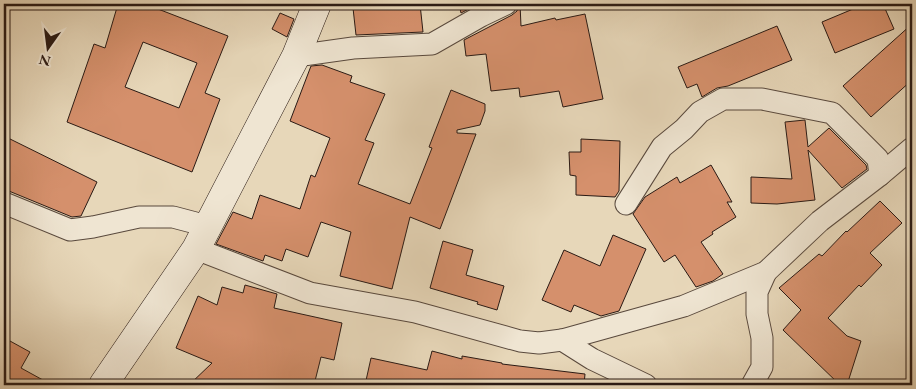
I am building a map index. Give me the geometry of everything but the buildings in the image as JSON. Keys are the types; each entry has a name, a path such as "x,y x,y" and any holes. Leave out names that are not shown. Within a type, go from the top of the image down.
{"street":[{"path":"103,385 201,238 296,56 317,4"},
{"path":"296,56 353,48 432,44 506,4"},
{"path":"626,204 662,147 684,129 700,112 723,99 762,99 832,113 878,159 880,175"},
{"path":"752,385 762,367 762,338 757,314 756,292 766,272 820,221 912,148"},
{"path":"4,203 70,230 139,218 172,217 201,238 310,293 415,312 520,341 539,344 562,340 684,306 766,272"},
{"path":"562,340 592,359 646,385"}]}
